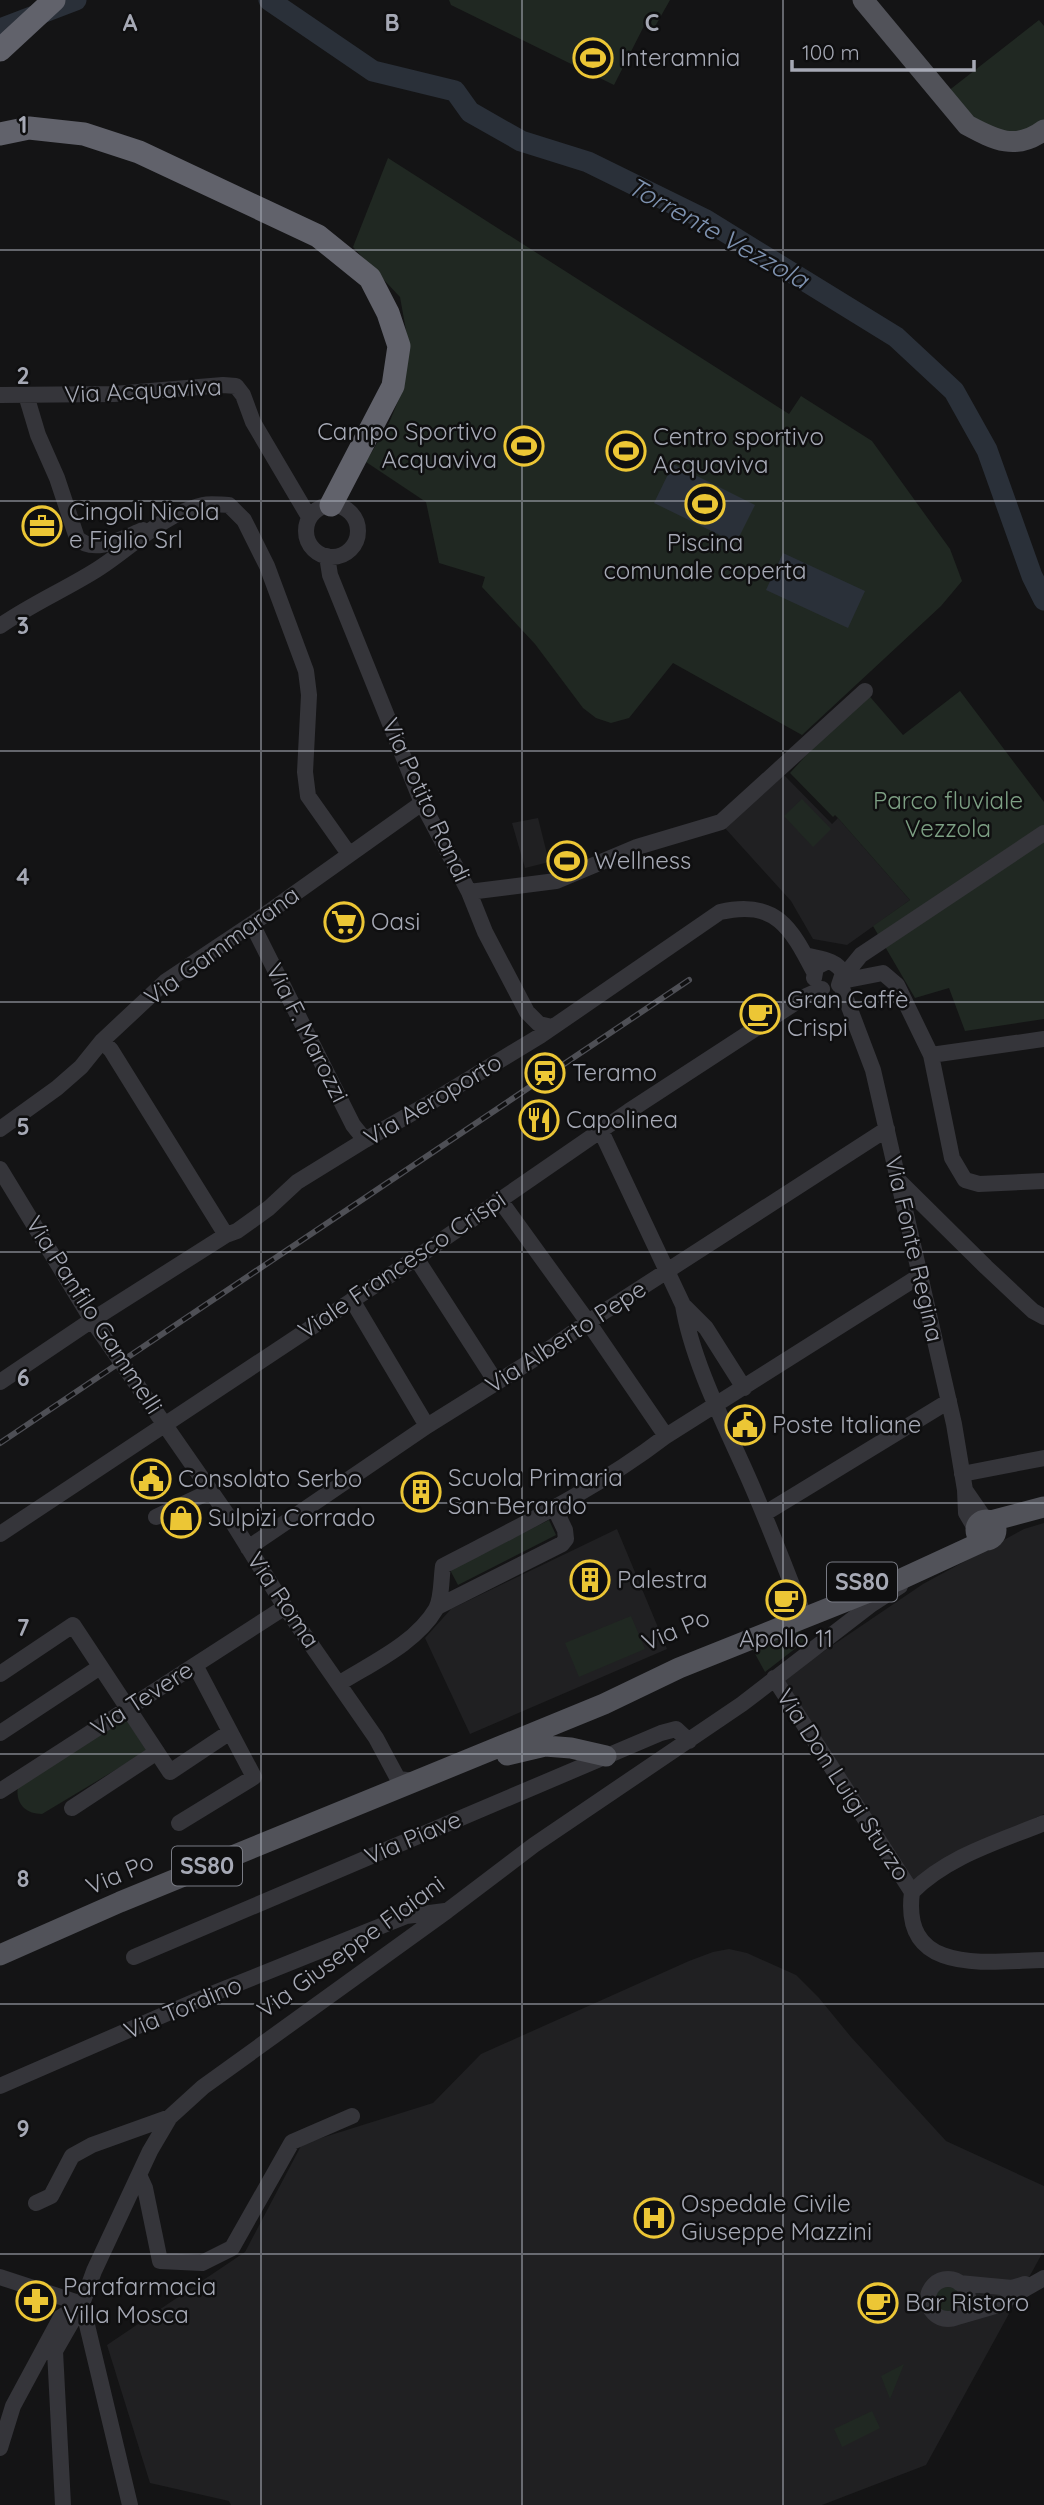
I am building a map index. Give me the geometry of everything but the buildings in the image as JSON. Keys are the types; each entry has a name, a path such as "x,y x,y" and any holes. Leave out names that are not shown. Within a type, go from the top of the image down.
{"highway":[{"path":"0,50 54,0"},
{"path":"0,134 29,128 84,134 139,152 317,236 370,278 388,313 399,346 393,386 331,505"}],"main road":[{"path":"863,0 967,125 989,137 1011,142 1032,139 1044,130"},
{"name":"SS80","path":"878,1595 922,1563 985,1529 1044,1507"},
{"name":"SS80","path":"985,1529 1009,1532 1044,1517"},
{"name":"Via Po","path":"0,1955 272,1840 279,1832 390,1787 675,1657 922,1563"},
{"name":"Via Po","path":"0,1942 225,1847 407,1779 504,1751 679,1668 800,1621 878,1595"},
{"path":"601,1692 592,1702 504,1739 504,1751 545,1746 571,1748 606,1756"}],"street":[{"name":"Via Acquaviva","path":"0,395 103,395 236,386 243,395 253,422 309,517"},
{"name":"Via Acquaviva","path":"26,395 37,435 57,478 77,538 84,544 97,546 161,522"},
{"path":"0,626 23,610 94,572 161,522 205,504 229,505 244,520 267,566 306,671 309,695 305,772 308,796 349,854"},
{"path":"331,505 347,510 357,524 358,533 350,549 335,556 327,556 319,553 308,541 306,525 315,510 331,505"},
{"name":"Via Potito Randi","path":"327,556 330,575 422,803 469,892 485,932 527,1013 539,1024 552,1027"},
{"path":"469,892 556,881 637,847 721,822 865,691"},
{"name":"Via Gammarana","path":"0,1129 57,1088 165,982 422,803"},
{"path":"830,977 1044,833"},
{"name":"Via Aeroporto","path":"0,1382 92,1320 226,1235 237,1231 269,1208 297,1182 552,1027 720,912 736,909 757,910 775,916 789,929 805,955 830,977"},
{"name":"Via F. Marozzi","path":"251,924 353,1125 365,1140"},
{"path":"830,977 879,972 888,975 897,985 931,1055 952,1158 965,1180 979,1184 1044,1181"},
{"name":"Viale Francesco Crispi","path":"0,1534 416,1258 499,1199 804,997 830,977"},
{"name":"Via Fonte Regina","path":"830,977 850,1012 873,1070 921,1275 963,1482 985,1529"},
{"path":"931,1055 1044,1039"},
{"path":"102,1041 111,1051 226,1235"},
{"name":"Via Alberto Pepe","path":"248,1548 427,1426 887,1129"},
{"path":"601,1131 683,1305 706,1328 744,1388"},
{"name":"Via Panfilo Gammelli","path":"0,1170 92,1320 166,1425"},
{"path":"899,1181 986,1267 1033,1311 1044,1317"},
{"path":"499,1199 666,1436"},
{"path":"416,1258 496,1382"},
{"path":"437,1607 443,1566 555,1509 626,1466 666,1436 921,1275"},
{"path":"352,1300 427,1426"},
{"path":"683,1305 685,1321 716,1406 764,1514 801,1608"},
{"path":"764,1514 948,1401"},
{"name":"Via Roma","path":"166,1425 285,1606 407,1779"},
{"path":"963,1482 1044,1458"},
{"path":"156,1517 211,1490"},
{"path":"340,1683 421,1629 437,1607 562,1544 566,1539 565,1530 555,1509"},
{"name":"Via Giuseppe Flaiani","path":"0,2448 2,2430 13,2406 61,2317 82,2304 94,2271 150,2151 170,2117 203,2087 534,1845 690,1741 775,1678 878,1595"},
{"name":"Via Tevere","path":"0,1791 285,1606"},
{"path":"0,1674 73,1625 170,1772 230,1732"},
{"path":"179,1823 254,1777 195,1665"},
{"path":"0,1733 100,1667"},
{"name":"Via Don Luigi Sturzo","path":"775,1678 912,1892"},
{"name":"Via Piave","path":"134,1957 661,1732 676,1729 690,1741"},
{"path":"72,1808 157,1752"},
{"path":"1044,1842 1041,1824 962,1857 926,1878 912,1892 909,1910 913,1931 933,1951 959,1962 1044,1960"},
{"name":"Via Tordino","path":"0,2086 207,1997 406,1916 447,1911"},
{"path":"140,2176 145,2188 160,2261 202,2263 232,2248 292,2142 352,2116"},
{"path":"36,2203 51,2196 72,2156 92,2145 170,2117"},
{"path":"0,2277 82,2304"},
{"path":"949,2279 959,2283 1012,2288 1042,2279 995,2306 950,2319 932,2312 928,2301 931,2287 949,2279"},
{"path":"956,2317 967,2304 967,2292 959,2283"},
{"path":"62,2505 55,2351 82,2304"},
{"path":"82,2304 130,2505"}],"shaded area":[{"name":"Piscina comunale coperta","path":"673,464 755,505 736,543 654,503"},
{"path":"783,553 865,591 848,628 766,590"},
{"path":"784,775 832,824 838,818 910,900 847,945 813,939 791,901 724,827"},
{"path":"538,818 549,862 525,868 512,823"},
{"path":"1044,1523 1044,1814 957,1853 912,1883 783,1679 923,1584 1024,1529"},
{"path":"617,1529 667,1649 470,1734 425,1638 451,1609"},
{"name":"Ospedale Civile Giuseppe Mazzini","path":"729,1949 747,1953 796,1975 946,2141 1044,2186 1044,2250 926,2465 822,2505 231,2505 229,2501 150,2483 107,2345 245,2252 302,2144 433,2103 481,2054 689,1961"}],"green space":[{"name":"Interamnia","path":"449,0 670,0 653,30 644,26 614,85 451,5"},
{"path":"1039,20 1044,26 1044,130 1000,141 943,95"},
{"name":"Centro sportivo Acquaviva","path":"388,158 789,414 801,396 872,441 950,549 962,581 941,606 802,735 673,663 629,718 611,723 596,718 583,708 535,644 482,587 485,577 439,563 426,502 366,462 389,423 404,387 409,347 400,297 353,247"},
{"name":"Parco fluviale Vezzola","path":"865,691 903,735 960,691 1044,802 1044,1019 965,1031 949,988 915,998 873,926 910,900 838,818 835,815 833,817 790,773"},
{"path":"802,799 831,829 813,847 784,816"},
{"path":"549,1520 556,1535 458,1585 450,1570"},
{"path":"631,1616 645,1649 579,1677 565,1643"},
{"path":"801,1630 805,1641 765,1672 753,1650"},
{"path":"125,1717 147,1751 42,1814 26,1810 18,1798 18,1786"},
{"path":"948,2287 957,2291 961,2300 957,2309 948,2313 939,2309 935,2300 939,2291"},
{"path":"904,2364 890,2399 881,2376"},
{"path":"872,2411 880,2428 842,2447 834,2429"}],"waterway":[{"path":"0,29 76,0"},
{"name":"Torrente Vezzola","path":"269,0 373,71 455,91 470,112 521,141 588,162 706,220 896,337 954,391 987,450 1032,576 1044,600"}],"railway":[{"path":"0,1443 689,980"}],"place":[{"name":"Interamnia","path":"593,58"},
{"name":"Campo Sportivo Acquaviva","path":"524,446"},
{"name":"Centro sportivo Acquaviva","path":"626,451"},
{"name":"Piscina comunale coperta","path":"705,504"},
{"name":"Cingoli Nicola e Figlio Srl","path":"42,526"},
{"name":"Wellness","path":"567,861"},
{"name":"Oasi","path":"344,922"},
{"name":"Gran Caffè Crispi","path":"760,1014"},
{"name":"Teramo","path":"545,1073"},
{"name":"Capolinea","path":"539,1120"},
{"name":"Poste Italiane","path":"745,1425"},
{"name":"Consolato Serbo","path":"151,1479"},
{"name":"Scuola Primaria San Berardo","path":"421,1492"},
{"name":"Sulpizi Corrado","path":"181,1518"},
{"name":"Palestra","path":"590,1580"},
{"name":"Apollo 11","path":"786,1600"},
{"name":"Ospedale Civile Giuseppe Mazzini","path":"654,2218"},
{"name":"Parafarmacia Villa Mosca","path":"36,2301"},
{"name":"Bar Ristoro","path":"878,2303"}]}
